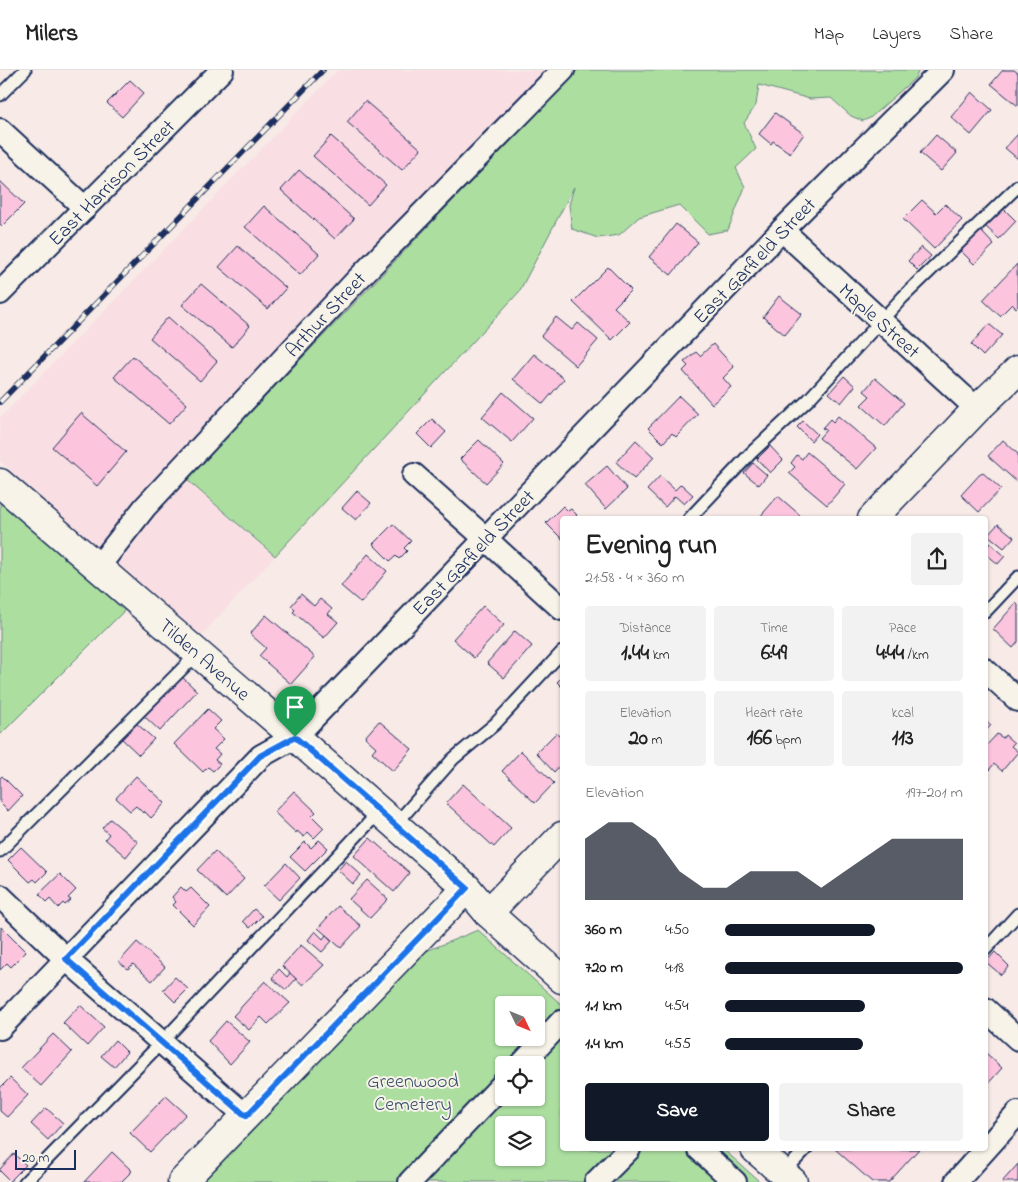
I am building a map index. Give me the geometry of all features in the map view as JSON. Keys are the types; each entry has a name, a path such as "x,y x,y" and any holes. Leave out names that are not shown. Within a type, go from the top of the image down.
{"street":[{"name":"East Harrison Street","path":"0,293 222,70"},
{"name":"Arthur Street","path":"98,567 145,506 356,281 563,70"},
{"name":"East Garfield Street","path":"0,1028 260,756 295,737 782,230 943,70"},
{"path":"0,130 85,208"},
{"name":"Maple Street","path":"782,230 977,409"},
{"path":"875,516 977,409 1018,370"},
{"path":"414,475 486,538 560,607"},
{"name":"Tilden Avenue","path":"0,483 467,888 488,913 560,977"},
{"path":"988,673 1018,700"},
{"path":"488,913 560,838"},
{"path":"182,1182 467,888"},
{"path":"0,896 66,959 246,1116"},
{"path":"988,1012 1018,1039"},
{"path":"529,1056 560,1023"},
{"path":"410,1182 495,1092"},
{"path":"988,1146 1018,1113"},
{"path":"596,1182 627,1151"},
{"path":"701,1151 735,1182"},
{"path":"757,1151 788,1178"},
{"path":"956,1182 984,1151"}],"lane":[{"path":"0,96 25,70"},
{"path":"692,516 751,453 808,400 903,297 1018,186"},
{"path":"988,609 1018,577"},
{"path":"0,851 198,653"},
{"path":"25,1182 162,1042 387,818 495,724 560,654"},
{"path":"988,947 1018,914"},
{"path":"788,1178 805,1151"}],"shaded area":[{"path":"338,70 578,70 186,478 275,556 199,638 0,461 0,418"},
{"path":"873,70 929,70 902,98"}],"green space":[{"path":"578,70 919,70 915,78 870,118 863,121 851,116 831,98 810,99 759,85 756,105 744,123 756,149 736,168 745,187 728,230 708,234 679,205 639,217 619,235 598,238 572,229 569,205 574,187 519,292 275,556 186,479"},
{"path":"0,502 128,607 0,735"},
{"name":"Greenwood Cemetery","path":"478,930 560,1003 560,1151 725,1151 760,1182 203,1182 424,952"}],"building":[{"path":"1003,70 1014,70 1018,73 1018,106 991,84"},
{"path":"130,80 144,93 122,117 107,103"},
{"path":"972,92 992,110 971,135 951,117"},
{"path":"365,101 421,149 402,170 347,122"},
{"path":"775,113 804,134 790,153 773,141 771,144 759,134"},
{"path":"1018,134 1018,159 1005,148"},
{"path":"936,135 957,153 941,171 920,153"},
{"path":"331,136 386,185 368,205 313,156"},
{"path":"299,170 354,219 335,239 281,190"},
{"path":"0,181 24,204 2,226 0,224"},
{"path":"922,200 936,213 945,204 962,220 934,249 903,219"},
{"path":"264,206 319,254 300,275 245,227"},
{"path":"1003,208 1016,221 999,239 985,226"},
{"path":"676,224 698,242 671,275 649,257"},
{"path":"980,230 994,245 974,264 960,250"},
{"path":"238,246 286,288 268,309 219,267"},
{"path":"921,247 931,256 917,270 908,261"},
{"path":"1017,264 1018,306 1016,308 1012,304 1000,316 983,300"},
{"path":"608,267 631,290 614,307 630,322 612,340 573,302"},
{"path":"201,284 250,326 232,347 182,305"},
{"path":"779,296 802,314 785,335 763,317"},
{"path":"168,317 217,361 200,381 150,338"},
{"path":"556,317 572,330 578,323 598,340 576,366 541,336"},
{"path":"989,324 1002,335 983,356 971,344"},
{"path":"713,344 734,367 723,378 731,387 712,404 683,371 688,366 684,362 696,352 700,356"},
{"path":"534,354 564,379 543,404 513,379"},
{"path":"133,356 187,404 169,424 114,377"},
{"path":"844,376 855,386 841,403 829,393"},
{"path":"875,378 904,403 885,426 861,405 870,396 864,391"},
{"path":"503,392 533,418 512,442 482,417"},
{"path":"679,396 698,414 676,437 672,433 663,443 648,428"},
{"path":"81,413 126,452 97,486 52,447"},
{"path":"838,416 876,448 857,469 819,438 826,430 822,428 830,419 833,422"},
{"path":"432,419 446,432 431,448 417,434"},
{"path":"803,421 817,434 811,441 797,427"},
{"path":"479,440 504,464 486,483 460,459"},
{"path":"636,440 654,457 634,479 616,462"},
{"path":"1003,440 1018,454 1018,483 988,456"},
{"path":"770,446 783,460 770,473 757,459"},
{"path":"807,452 845,484 827,505 789,473 795,467 791,463 797,455 802,459"},
{"path":"753,463 767,475 759,485 744,473"},
{"path":"607,466 627,489 606,509 585,485"},
{"path":"982,472 1001,489 979,512 961,495"},
{"path":"660,476 675,490 681,484 693,495 684,504 675,496 665,507 647,490"},
{"path":"357,491 371,503 356,520 342,508"},
{"path":"778,496 800,515 799,516 761,516"},
{"path":"563,506 568,511 571,509 577,515 560,516 560,537 546,523"},
{"path":"393,524 411,541 404,548 407,551 399,559 396,556 390,561 373,544"},
{"path":"998,524 1014,537 1004,548 988,535"},
{"path":"990,543 1005,556 998,564 988,556 988,546"},
{"path":"368,554 387,571 361,603 341,586"},
{"path":"301,594 314,606 320,599 332,609 328,614 338,622 324,638 293,612 295,610 291,606"},
{"path":"1016,603 1018,605 1018,642 1013,648 993,629"},
{"path":"483,606 504,625 474,658 453,639"},
{"path":"266,615 315,657 291,684 259,656 266,648 250,634"},
{"path":"515,631 532,646 504,678 487,663"},
{"path":"180,675 197,691 160,731 143,715"},
{"path":"208,709 221,721 213,729 224,739 214,749 220,754 215,760 220,764 213,771 208,767 203,772 174,744"},
{"path":"379,721 412,749 393,771 372,752 376,747 365,737"},
{"path":"135,722 154,739 139,755 120,737"},
{"path":"556,733 560,737 560,765 554,772 536,753"},
{"path":"997,734 1003,738 1005,735 1014,743 1011,746 1018,752 1002,771 994,764 989,770 988,744"},
{"path":"521,751 554,783 535,803 502,771"},
{"path":"2,776 22,796 8,811 0,803 0,778"},
{"path":"136,776 165,803 151,818 136,806 130,811 116,798"},
{"path":"463,784 511,828 494,847 446,803"},
{"path":"294,791 316,812 312,816 324,828 314,838 308,832 304,837 297,831 296,833 274,812"},
{"path":"110,819 138,842 126,857 105,839 109,834 102,828"},
{"path":"370,838 410,873 394,892 354,856"},
{"path":"319,840 328,848 305,871 290,857 305,842 311,848"},
{"path":"21,847 47,872 37,882 34,879 30,882 8,860"},
{"path":"215,851 244,879 226,898 197,870"},
{"path":"346,861 361,875 353,884 338,870"},
{"path":"286,863 300,878 279,900 264,886"},
{"path":"60,874 76,890 68,898 71,900 65,905 63,903 58,908 50,899 47,902 39,894"},
{"path":"367,880 388,899 370,918 349,899"},
{"path":"181,887 186,892 191,888 210,907 193,925 173,905 176,902 172,897"},
{"path":"338,906 361,926 341,948 318,928"},
{"path":"254,909 262,916 250,928 243,921"},
{"path":"1,927 26,952 11,967 7,963 0,970"},
{"path":"315,931 323,939 326,935 332,941 322,952 308,940"},
{"path":"137,942 165,967 152,981 133,964 128,969 119,962"},
{"path":"301,945 324,965 303,985 282,966"},
{"path":"995,952 1009,966 1001,975 988,964 988,960"},
{"path":"279,969 287,977 290,973 296,979 286,990 272,978"},
{"path":"175,977 188,989 175,1002 163,990"},
{"path":"265,981 290,1003 268,1024 261,1017 249,1030 233,1016"},
{"path":"80,1005 104,1027 87,1046 63,1023"},
{"path":"226,1021 250,1042 230,1064 208,1041"},
{"path":"53,1034 72,1052 41,1086 21,1068"},
{"path":"115,1040 127,1052 114,1067 101,1056"},
{"path":"988,1055 1002,1068 988,1084"},
{"path":"10,1078 28,1095 7,1117 0,1111 0,1088"},
{"path":"166,1096 186,1114 150,1152 130,1133"},
{"path":"46,1108 63,1123 48,1140 31,1124"},
{"path":"837,1151 917,1151 889,1182 872,1182"},
{"path":"112,1152 132,1171 121,1182 84,1182"},
{"path":"14,1154 26,1165 10,1181 0,1169"},
{"path":"1018,1164 1018,1182 1002,1182"}],"railway":[{"path":"0,402 323,70"}],"route":[{"path":"295,737 467,888 246,1116 66,959 260,756 295,737"}]}
